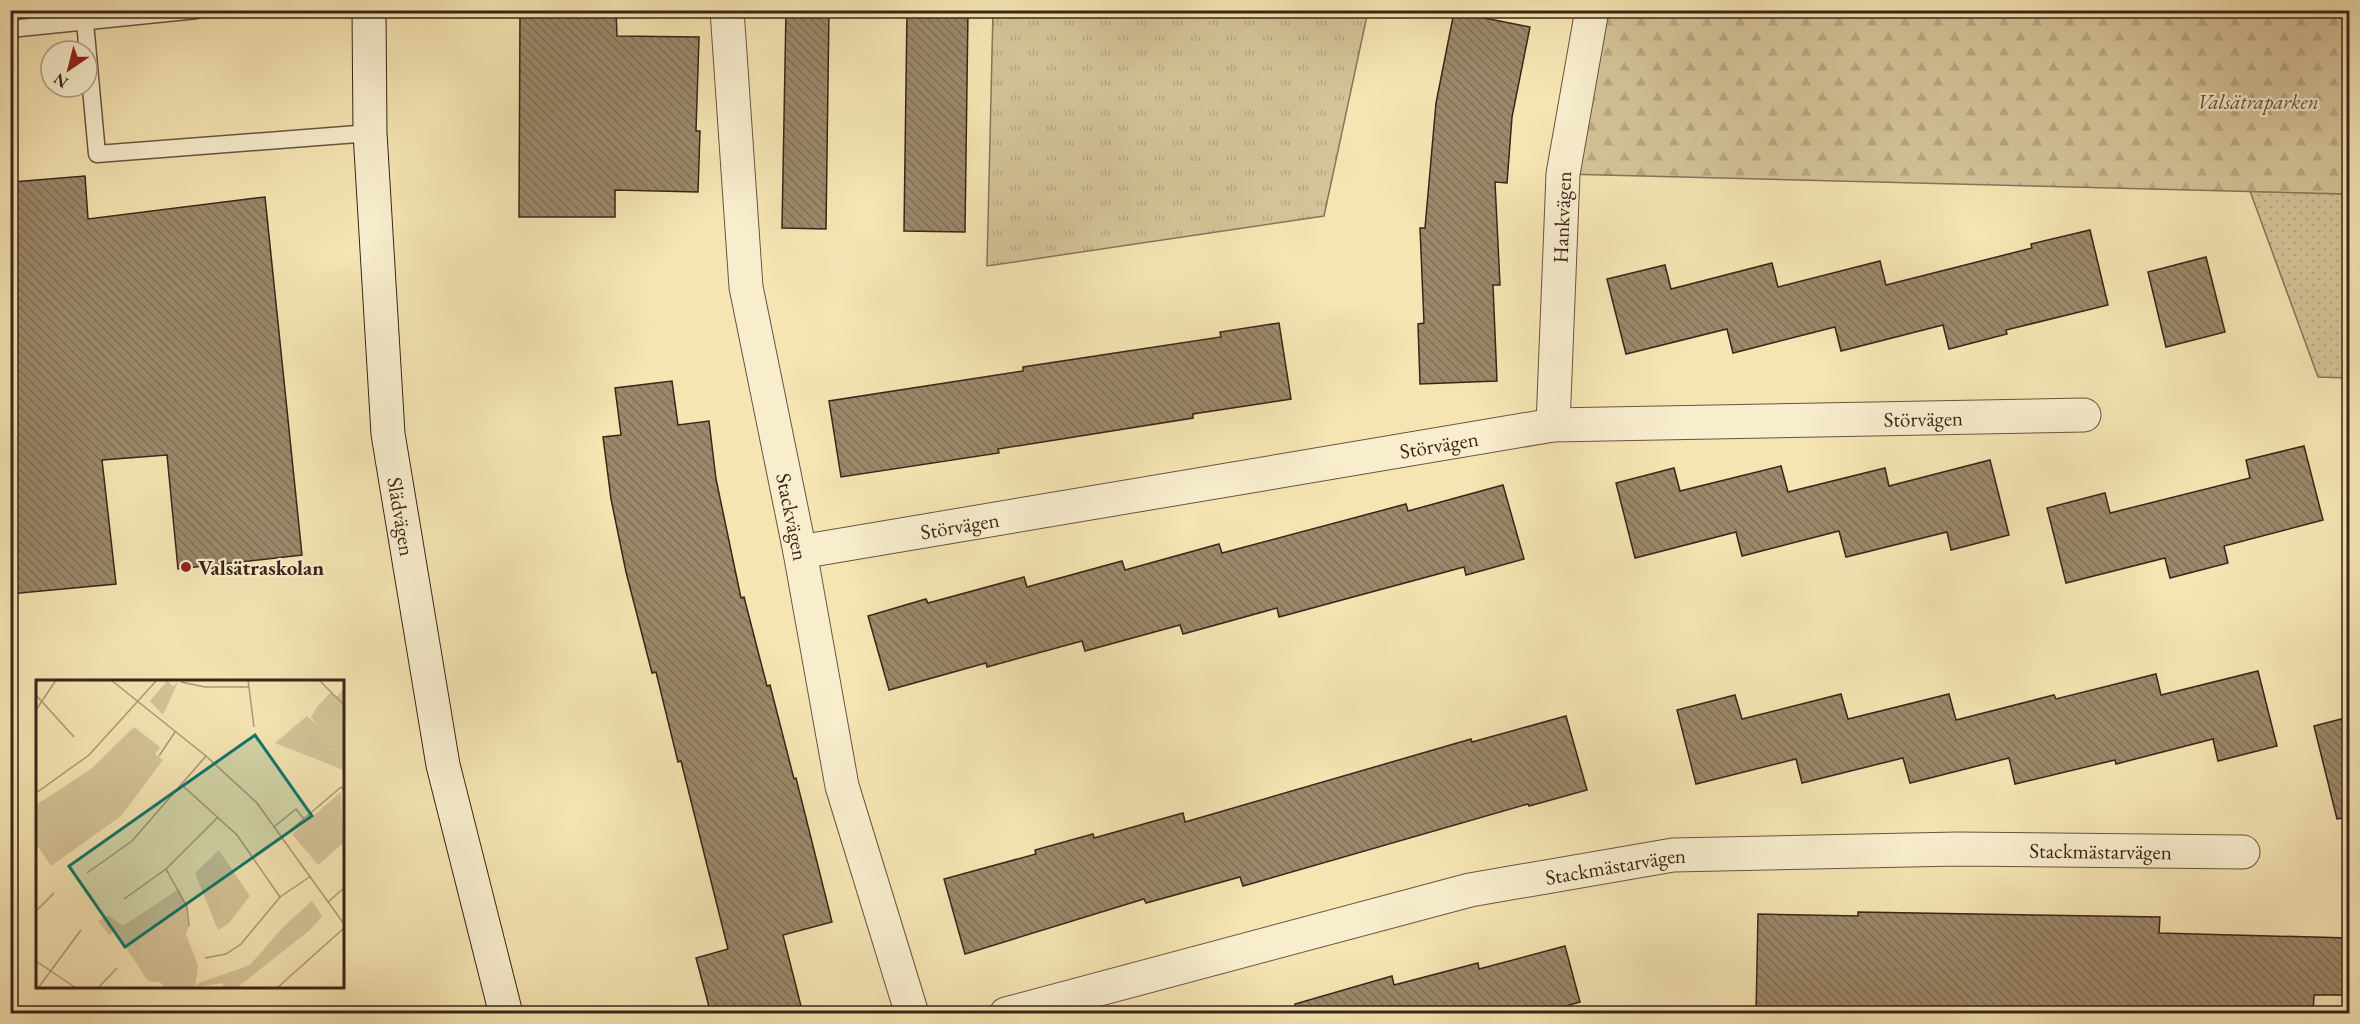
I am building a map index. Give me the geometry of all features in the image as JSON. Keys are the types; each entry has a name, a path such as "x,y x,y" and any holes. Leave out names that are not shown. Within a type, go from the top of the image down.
{"street":[{"name":"Slädvägen","path":"369,10 370,133 388,434 443,765 506,1014"},
{"name":"Stackvägen","path":"727,10 746,287 800,552 842,786 912,1014"},
{"name":"Hankvägen","path":"1553,425 1563,174 1592,10"},
{"name":"Störvägen","path":"800,552 1553,425 2084,415"},
{"name":"Stackmästarvägen","path":"1006,1014 1470,890 1673,855 1958,849 2243,852"}],"lane":[{"path":"10,29 197,10"},
{"path":"85,22 97,154 370,133"}],"green space":[{"path":"993,11 1368,11 1324,216 987,266"},
{"name":"Valsätraparken","path":"1592,11 2349,11 2348,194 1563,174"},
{"path":"2250,191 2349,194 2349,378 2318,377"}],"building":[{"path":"520,10 616,10 617,36 699,37 696,131 700,131 698,192 615,190 615,217 519,217"},
{"path":"786,10 829,10 826,229 782,228"},
{"path":"907,10 968,10 965,232 904,231"},
{"path":"1454,12 1530,27 1512,117 1507,183 1495,182 1500,285 1493,285 1497,381 1420,384 1418,324 1424,323 1420,228 1425,228 1436,103"},
{"path":"85,176 88,219 265,197 302,555 178,569 167,455 102,460 116,584 10,594 10,210 15,209 13,182"},
{"path":"2090,230 2108,305 2006,330 2007,334 1949,349 1943,325 1841,351 1835,327 1733,353 1727,329 1626,354 1607,279 1665,265 1671,289 1772,263 1778,287 1880,261 1886,285 2032,248 2031,244"},
{"path":"2206,257 2225,332 2166,347 2148,272"},
{"path":"1279,323 1291,399 1193,414 1193,418 998,449 999,453 841,477 829,401 1023,371 1023,367 1221,337 1220,332"},
{"path":"672,381 678,425 709,421 716,479 741,598 744,597 767,686 770,685 832,922 783,935 803,1014 711,1014 696,958 728,949 681,761 678,762 656,672 652,673 626,572 611,499 603,437 621,435 615,388"},
{"path":"2304,446 2323,520 2224,546 2228,563 2170,578 2165,558 2066,583 2047,508 2105,493 2110,513 2250,478 2246,460"},
{"path":"1990,460 2009,535 1951,550 1947,532 1846,557 1839,531 1742,556 1736,532 1635,558 1616,483 1674,468 1680,491 1781,466 1788,492 1885,468 1889,486"},
{"path":"1503,485 1524,559 1466,575 1464,567 1279,617 1277,608 1183,634 1180,625 1085,651 1082,641 987,667 986,663 889,690 868,616 926,599 928,603 1024,577 1027,587 1122,561 1125,570 1219,544 1222,553 1406,504 1408,511"},
{"path":"2258,671 2277,746 2218,761 2213,739 2116,764 2115,760 2015,784 2009,758 1910,783 1903,758 1802,783 1796,759 1696,784 1677,710 1735,695 1742,719 1841,694 1848,719 1949,694 1956,720 2054,695 2056,699 2156,674 2161,695"},
{"path":"1566,716 1587,790 1529,806 1528,804 1243,886 1240,877 1146,903 1144,899 965,954 944,879 1036,854 1035,850 1093,834 1094,838 1183,813 1185,822 1471,739 1472,742"},
{"path":"2349,717 2349,817 2337,819 2314,726"},
{"path":"1858,912 2160,917 2159,933 2349,938 2349,995 2314,995 2313,1014 1756,1014 1758,914 1858,916"},
{"path":"1565,946 1580,1002 1539,1014 1296,1014 1295,1004 1392,976 1394,985 1478,963 1479,969"}],"place":[{"name":"Valsätraskolan","path":"186,567"}]}
